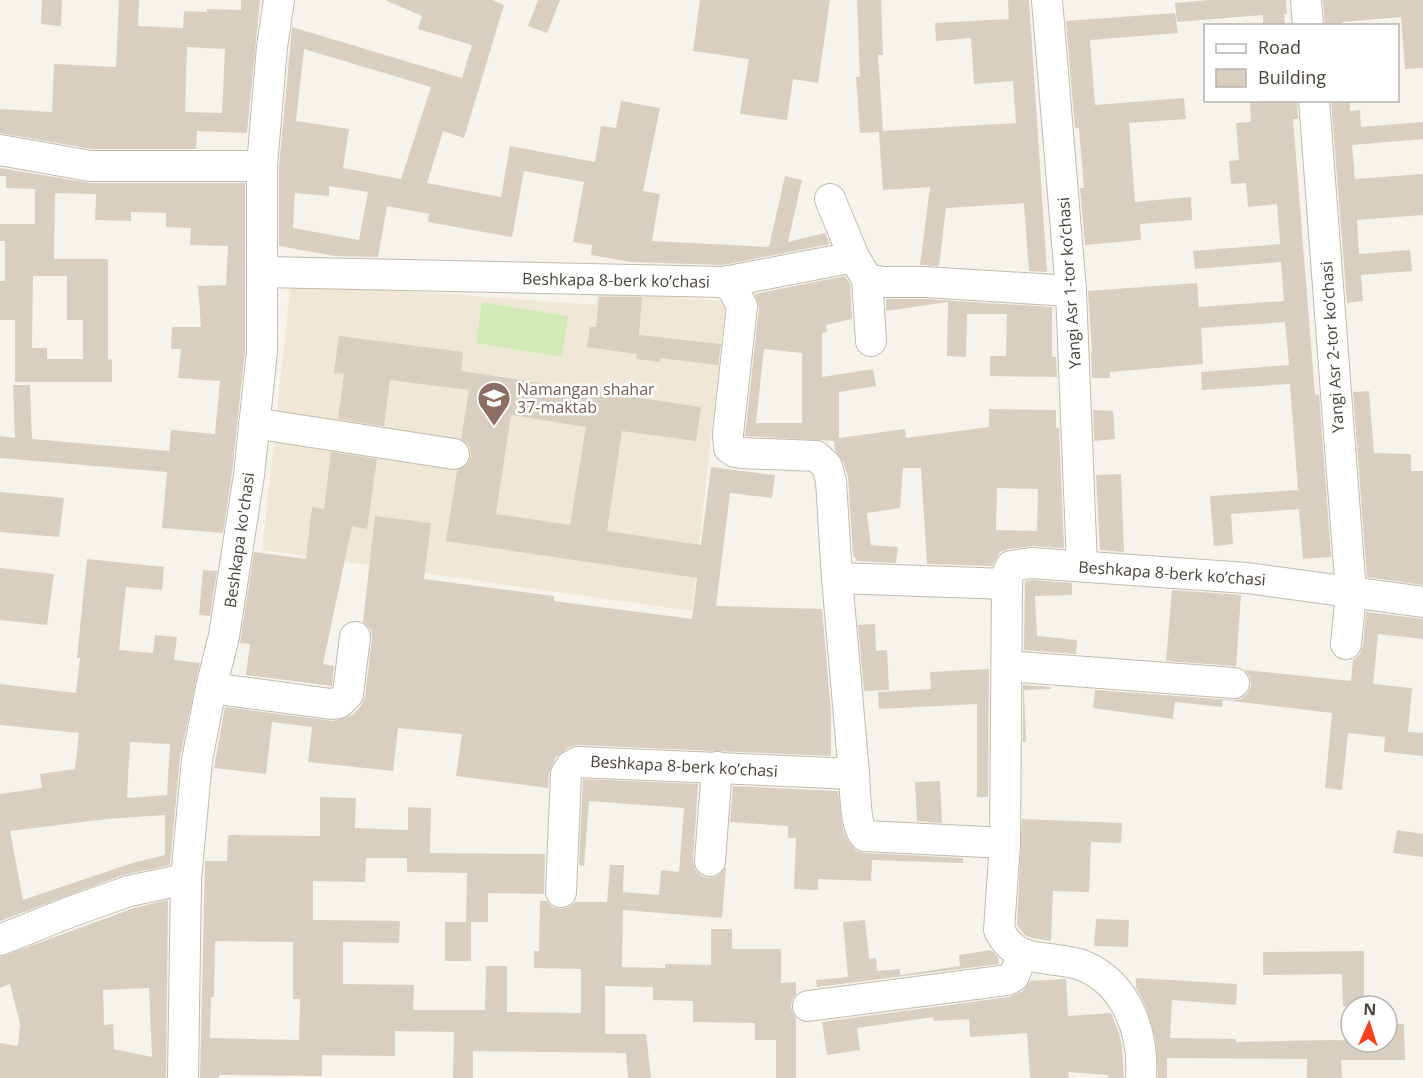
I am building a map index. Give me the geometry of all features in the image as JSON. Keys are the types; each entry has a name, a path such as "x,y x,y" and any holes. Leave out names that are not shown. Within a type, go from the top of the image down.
{"street":[{"name":"Beshkapa ko'chasi","path":"183,1078 186,879 197,760 233,587 262,351 262,166 272,47 279,0"},
{"name":"Yangi Asr 1-tor koʼchasi","path":"1047,0 1071,291 1082,566"},
{"path":"1306,0 1308,24"},
{"name":"Yangi Asr 2-tor koʼchasi","path":"1314,102 1351,593 1346,644"},
{"path":"0,150 90,166 262,166"},
{"path":"830,199 861,268 871,341"},
{"path":"724,282 861,268 883,282 925,282 1071,291"},
{"name":"Beshkapa 8-berk koʼchasi","path":"263,272 724,282 733,289 742,306 728,434 729,448 742,453 816,456 827,466 831,481 837,578 861,832 865,836 1005,843"},
{"path":"254,423 454,454"},
{"name":"Beshkapa 8-berk koʼchasi","path":"1007,584 1011,566 1018,563 1247,578 1423,602"},
{"path":"837,578 1007,584 1005,843 999,930 1005,942 1013,950 1022,954 1083,966 1115,990 1129,1010 1138,1032 1142,1056 1141,1078"},
{"path":"211,688 331,704 339,703 348,694 355,637"},
{"path":"1007,666 1234,683"},
{"name":"Beshkapa 8-berk koʼchasi","path":"561,892 566,774 571,766 578,762 854,774"},
{"path":"710,861 717,767"},
{"path":"0,940 129,891 186,879"},
{"path":"808,1006 1007,980 1014,976 1022,954"}],"shaded area":[{"name":"Namangan shahar 37-maktab","path":"291,282 596,305 598,290 726,302 692,611 262,550"}],"green space":[{"path":"482,302 568,316 562,357 476,343"}],"building":[{"path":"42,0 62,0 61,26 41,24"},
{"path":"119,0 139,0 138,26 183,28 184,11 241,10 241,0 260,0 247,133 197,131 196,149 92,149 0,133 0,109 52,112 54,64 116,67","holes":["187,47 225,49 222,113 185,112"]},
{"path":"385,0 492,0 504,5 464,138 443,131 427,183 501,197 510,146 595,162 601,126 616,128 621,101 660,108 643,191 660,194 652,241 769,247 785,176 802,180 788,242 825,233 830,244 723,265 630,262 591,255 592,245 573,242 584,182 524,171 512,237 428,222 429,214 387,206 378,257 335,256 279,246 279,167 292,27 462,78 472,45 418,29 422,16","holes":["304,49 431,87 401,179 343,168 349,129 296,121","329,186 368,192 359,240 293,228 295,193 329,196"]},
{"path":"538,0 560,0 547,33 528,26"},
{"path":"700,0 830,0 818,83 793,79 787,120 740,114 749,59 693,51"},
{"path":"857,0 881,0 883,55 878,55 883,131 1016,123 1013,81 974,84 971,38 936,41 935,23 1009,19 1008,0 1029,0 1047,272 1029,271 1024,203 946,208 939,266 920,265 930,187 883,190 879,132 860,133 856,77 860,77"},
{"path":"1209,0 1286,0 1287,14 1284,14 1285,24 1263,24 1263,15 1177,22 1175,3"},
{"path":"1323,0 1423,0 1423,68 1405,69 1401,17 1325,24"},
{"path":"1175,13 1178,33 1090,40 1095,105 1184,98 1186,119 1129,123 1135,202 1191,197 1192,220 1140,224 1141,240 1085,245 1080,188 1084,188 1079,128 1075,128 1066,21"},
{"path":"1250,102 1297,102 1298,119 1293,119 1315,395 1319,394 1331,557 1303,559 1299,509 1231,514 1233,544 1214,546 1210,496 1298,490 1290,384 1202,390 1201,372 1289,365 1285,322 1201,328 1203,364 1110,372 1110,378 1092,378 1088,291 1197,283 1199,307 1284,301 1281,262 1195,269 1193,251 1280,244 1277,204 1248,207 1246,183 1231,184 1229,161 1239,160 1236,123 1251,122"},
{"path":"1331,102 1350,102 1350,111 1360,110 1361,127 1423,122 1423,139 1352,145 1355,179 1423,174 1423,215 1357,220 1359,254 1410,250 1412,271 1361,275 1363,301 1347,303"},
{"path":"0,168 90,183 245,183 245,350 223,533 162,528 167,472 0,458 0,436 15,438 13,385 30,385 32,439 169,451 171,430 215,434 220,381 178,378 181,349 171,349 172,327 201,327 198,286 226,285 228,246 190,245 191,228 166,227 166,213 131,212 131,221 95,220 96,194 55,193 54,259 108,259 108,360 112,359 112,382 15,382 15,320 0,320 0,281 5,281 5,241 0,241 0,224 35,224 35,189 6,188 6,176 0,176","holes":["33,276 67,276 67,320 83,320 83,359 47,359 47,348 32,348"]},
{"path":"845,276 850,284 852,319 826,325 827,332 822,333 822,377 873,369 876,386 839,392 839,438 905,429 906,438 989,427 989,409 1056,410 1056,428 1059,428 1064,548 1032,546 1008,549 1000,552 992,566 927,564 921,468 903,468 900,508 867,513 871,545 898,547 896,563 857,561 853,555 848,477 843,461 835,450 834,441 745,436 759,308 755,294","holes":["764,349 802,353 802,423 756,423","997,488 1038,489 1037,531 996,530"]},
{"path":"599,297 642,297 639,335 721,344 718,365 660,358 660,362 636,359 637,354 587,347 590,327 596,327"},
{"path":"886,299 924,299 1052,307 1052,357 1056,357 1057,377 990,376 990,356 1006,356 1007,314 967,314 966,357 947,356 948,302 886,311"},
{"path":"339,336 463,352 461,371 701,407 696,441 622,431 607,531 701,545 711,467 775,475 772,498 730,493 716,606 822,609 831,712 831,756 578,745 569,747 556,757 549,773 548,788 456,776 462,734 398,728 393,771 308,762 312,727 272,722 266,774 214,768 225,707 333,721 351,716 361,706 365,696 372,639 371,630 363,622 375,516 431,523 424,579 554,596 554,601 692,619 697,578 446,541 457,471 467,465 471,456 470,447 461,439 469,390 390,380 384,426 338,419 344,374 334,373","holes":["511,415 586,427 570,525 496,514"]},
{"path":"1369,391 1374,453 1411,454 1411,471 1423,471 1423,585 1367,577 1353,392"},
{"path":"1093,410 1113,411 1115,439 1094,441"},
{"path":"331,452 377,459 367,529 352,526 323,664 334,666 332,686 246,675 250,644 240,643 254,552 306,559 312,507 324,509"},
{"path":"1121,474 1124,552 1100,550 1096,475"},
{"path":"0,492 64,498 59,537 0,532"},
{"path":"87,559 164,567 162,590 126,587 119,650 153,653 155,635 177,637 174,660 200,663 180,757 170,865 123,875 0,921 0,794 42,788 40,774 75,769 79,733 0,725 0,684 76,693 80,658 77,658","holes":["130,742 170,744 167,795 127,798","165,815 165,855 132,863 23,900 10,831 107,819"]},
{"path":"0,568 54,574 47,625 0,620"},
{"path":"203,570 217,571 210,616 199,615"},
{"path":"1025,581 1072,583 1072,595 1035,596 1037,636 1077,640 1076,654 1024,650"},
{"path":"1172,590 1241,595 1236,666 1166,661"},
{"path":"1366,612 1423,619 1423,639 1378,634 1373,684 1412,688 1408,732 1423,733 1423,756 1384,752 1385,737 1348,733 1342,790 1325,788 1332,713 1223,700 1222,707 1175,702 1173,719 1093,708 1095,690 1241,699 1248,693 1251,685 1250,676 1245,670 1351,681 1353,660 1360,654 1363,646"},
{"path":"875,624 876,651 887,650 889,690 864,691 858,625"},
{"path":"989,669 988,797 977,797 977,704 879,709 878,692 931,689 930,672"},
{"path":"1023,685 1051,687 1051,689 1024,690 1026,742 1023,742"},
{"path":"583,779 698,784 693,860 695,869 701,876 708,878 718,876 726,867 722,918 623,910 622,967 665,968 665,964 711,965 711,929 732,929 732,949 781,949 781,983 796,982 796,995 792,1000 791,1008 796,1018 796,1078 776,1078 776,1040 755,1040 755,1023 693,1022 693,1001 653,1000 653,987 605,986 605,1034 646,1034 651,1078 628,1078 626,1053 473,1051 473,1078 453,1078 454,1032 395,1031 395,1056 322,1055 322,1076 219,1075 219,1078 200,1078 205,861 227,861 228,835 320,836 320,797 356,798 355,828 408,830 408,807 431,808 430,853 545,854 544,894 488,893 488,922 466,922 467,873 407,872 407,858 366,858 365,882 313,881 313,920 400,921 399,943 343,942 343,984 414,985 413,1010 485,1010 486,966 507,966 507,1012 581,1013 581,969 534,968 534,951 539,951 540,901 547,901 552,907 561,909 575,902 607,902 610,865 624,865 623,892 659,895 661,870 679,872 684,808 589,801 584,866 579,865","holes":["215,941 293,942 293,999 300,999 299,1040 210,1038 211,997 214,997"]},
{"path":"940,781 942,823 917,821 915,782"},
{"path":"733,786 838,791 843,830 856,851 963,858 963,863 872,860 871,881 818,879 818,890 794,889 796,838 788,838 788,826 730,822"},
{"path":"1022,819 1122,823 1121,843 1091,842 1089,892 1053,891 1051,941 1025,935 1017,925"},
{"path":"1397,830 1423,834 1423,857 1393,853"},
{"path":"168,900 166,1078 0,1078 0,1043 18,1046 20,1024 10,984 0,988 0,957 134,908","holes":["149,988 152,1057 114,1049 113,1024 104,1025 103,990"]},
{"path":"1096,919 1129,920 1128,947 1094,946"},
{"path":"865,920 869,959 876,958 877,971 900,969 900,975 960,966 959,955 991,950 998,957 999,964 817,987 816,980 848,977 843,922"},
{"path":"445,922 471,922 471,961 445,961"},
{"path":"1364,951 1364,994 1343,994 1342,974 1263,975 1263,952"},
{"path":"1136,978 1237,984 1236,1005 1172,1000 1170,1038 1236,1039 1236,1042 1339,1040 1339,1054 1399,1054 1399,1024 1404,1024 1405,1060 1341,1060 1342,1078 1307,1078 1307,1059 1167,1058 1167,1078 1158,1078 1156,1041 1146,1007 1136,987"},
{"path":"1066,979 1068,1016 1111,1013 1122,1047 1124,1078 1068,1072 1069,1078 1030,1078 1027,1033 970,1037 969,1019 934,1021 933,1017 857,1028 860,1050 827,1055 822,1022 1009,997 1023,991 1030,981"}],"place":[{"name":"Namangan shahar 37-maktab","path":"494,427"}]}
